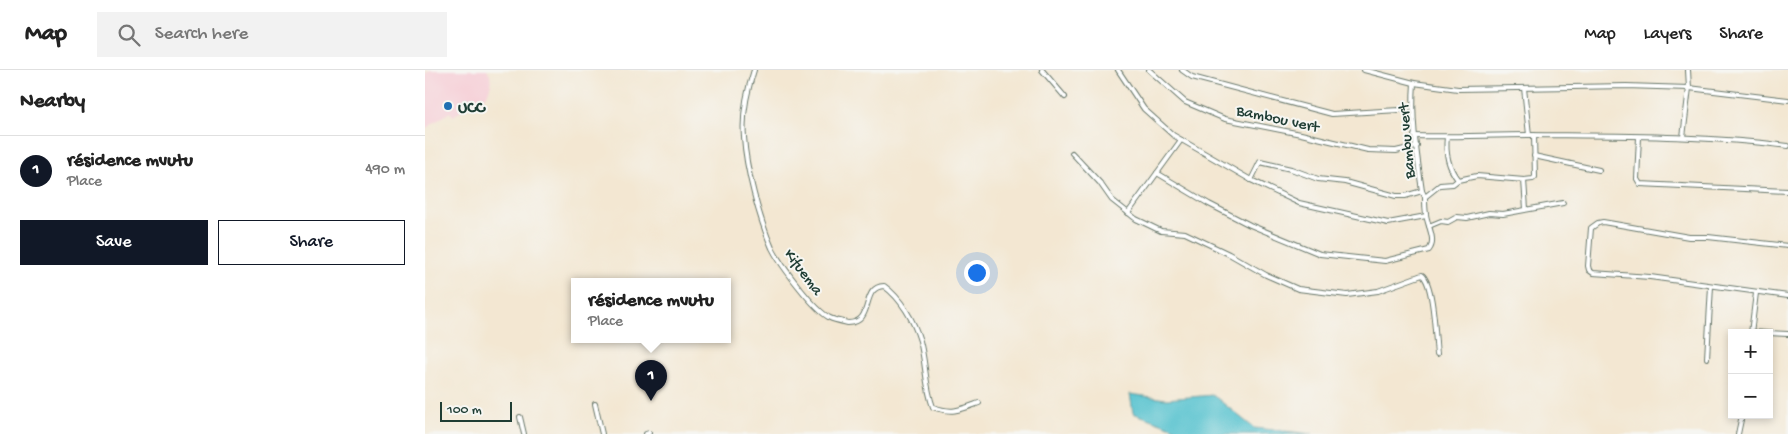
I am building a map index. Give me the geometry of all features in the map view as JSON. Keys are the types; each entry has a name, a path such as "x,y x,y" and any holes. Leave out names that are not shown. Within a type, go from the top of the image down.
{"street":[{"name":"Kifuema","path":"755,70 747,93 743,136 754,196 773,248 778,256 804,294 830,318 849,323 859,319 866,310 871,291 877,286 884,286 891,291 907,310 920,341 929,395 933,407 946,412 960,410 979,403"},
{"path":"1042,70 1065,97"},
{"path":"1118,70 1124,70"},
{"path":"1118,70 1150,116 1181,140 1251,180 1299,204 1388,223 1426,216"},
{"name":"Bambou vert","path":"1149,70 1185,102 1225,119 1368,150 1396,151 1417,146"},
{"path":"1182,70 1192,77 1332,114 1399,110 1412,106"},
{"path":"1364,70 1414,83 1468,90 1626,86 1689,88 1788,100"},
{"path":"1683,137 1689,88 1688,70"},
{"name":"Bambu vert","path":"1414,83 1412,106 1422,191 1425,197"},
{"path":"1157,173 1209,204 1250,225 1320,254 1385,261 1429,250 1432,247 1426,216 1425,197 1440,186 1453,184 1458,180 1485,175 1524,180 1534,178 1534,156 1524,88"},
{"path":"1415,136 1683,137 1748,141 1788,146"},
{"path":"1447,137 1445,148 1447,160 1458,180"},
{"path":"1639,137 1637,179 1639,184 1788,191"},
{"path":"1128,213 1181,140"},
{"path":"1072,153 1100,183 1112,200 1136,219 1161,231 1185,234 1298,289 1347,295 1378,291 1422,276 1426,278 1430,292 1437,354"},
{"path":"1534,156 1599,170"},
{"path":"1251,180 1260,162 1291,169 1318,179 1345,182 1396,196 1405,196 1422,191"},
{"path":"1524,180 1526,209"},
{"path":"1429,226 1441,221 1448,222 1457,217 1467,218 1489,213 1503,214 1563,204"},
{"path":"1788,246 1708,237 1689,237 1603,222 1591,228 1588,266 1589,270 1593,273 1650,277 1788,296"},
{"path":"1707,358 1711,286"},
{"path":"1751,329 1756,293"},
{"path":"1773,333 1788,334"},
{"path":"595,404 602,434"},
{"path":"520,417 525,434"},
{"path":"1738,434 1741,419"}],"shaded area":[{"name":"UCC","path":"431,70 487,70 490,74 491,84 487,95 482,99 453,116 450,112 425,129 425,74"}],"water":[{"path":"1130,394 1166,399 1213,395 1254,428 1313,434 1185,434 1172,427 1133,413"}],"place":[{"name":"UCC","path":"448,106"},
{"name":"résidence mvutu","path":"651,401"}]}
